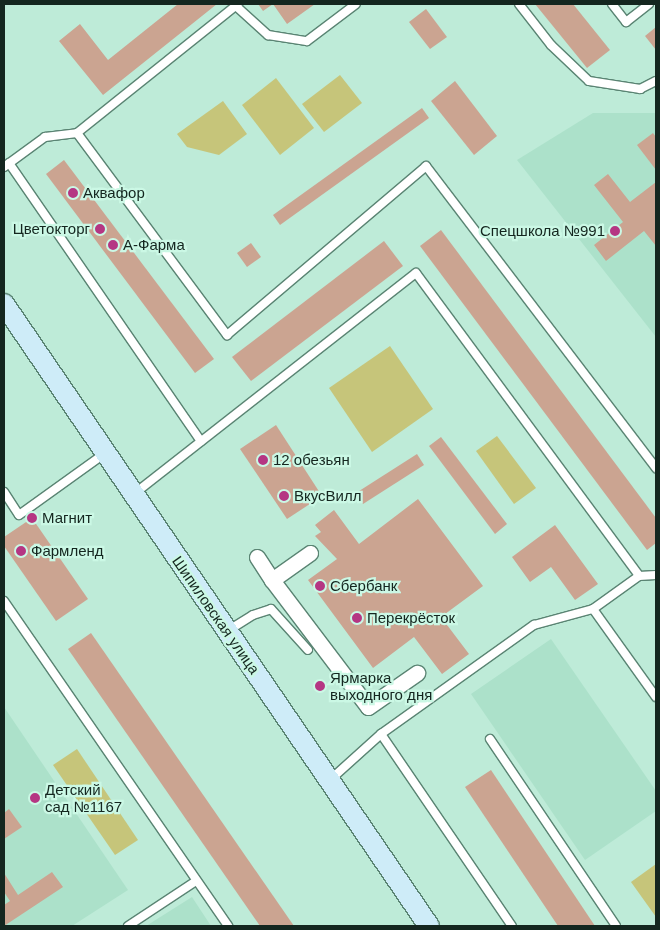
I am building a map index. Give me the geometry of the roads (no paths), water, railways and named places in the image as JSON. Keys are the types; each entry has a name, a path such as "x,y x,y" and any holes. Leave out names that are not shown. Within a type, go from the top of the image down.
{"main road":[{"name":"Шипиловская улица","path":"4,304 428,926"}],"street":[{"path":"272,580 310,553"},
{"path":"256,557 368,708 417,673"}],"lane":[{"path":"201,441 6,165 45,137 77,133 237,5 268,35 307,41 356,4"},
{"path":"519,4 551,45 589,81 640,89 656,81"},
{"path":"612,4 626,22 649,4"},
{"path":"77,133 227,335 426,166 656,468"},
{"path":"133,495 416,273 639,576"},
{"path":"4,492 19,515 105,454"},
{"path":"330,780 381,734 534,625 593,609 639,576 656,575"},
{"path":"4,601 228,926"},
{"path":"227,631 253,614 271,609 308,650"},
{"path":"593,609 656,697"},
{"path":"381,734 512,926"},
{"path":"490,739 616,926"},
{"path":"128,926 196,881"}],"place":[{"name":"Аквафор","path":"73,193"},
{"name":"Цветокторг","path":"100,229"},
{"name":"Спецшкола №991","path":"615,231"},
{"name":"А-Фарма","path":"113,245"},
{"name":"12 обезьян","path":"263,460"},
{"name":"ВкусВилл","path":"284,496"},
{"name":"Магнит","path":"32,518"},
{"name":"Фармленд","path":"21,551"},
{"name":"Сбербанк","path":"320,586"},
{"name":"Перекрёсток","path":"357,618"},
{"name":"Ярмарка выходного дня","path":"320,686"},
{"name":"Детский сад №1167","path":"35,798"}]}
